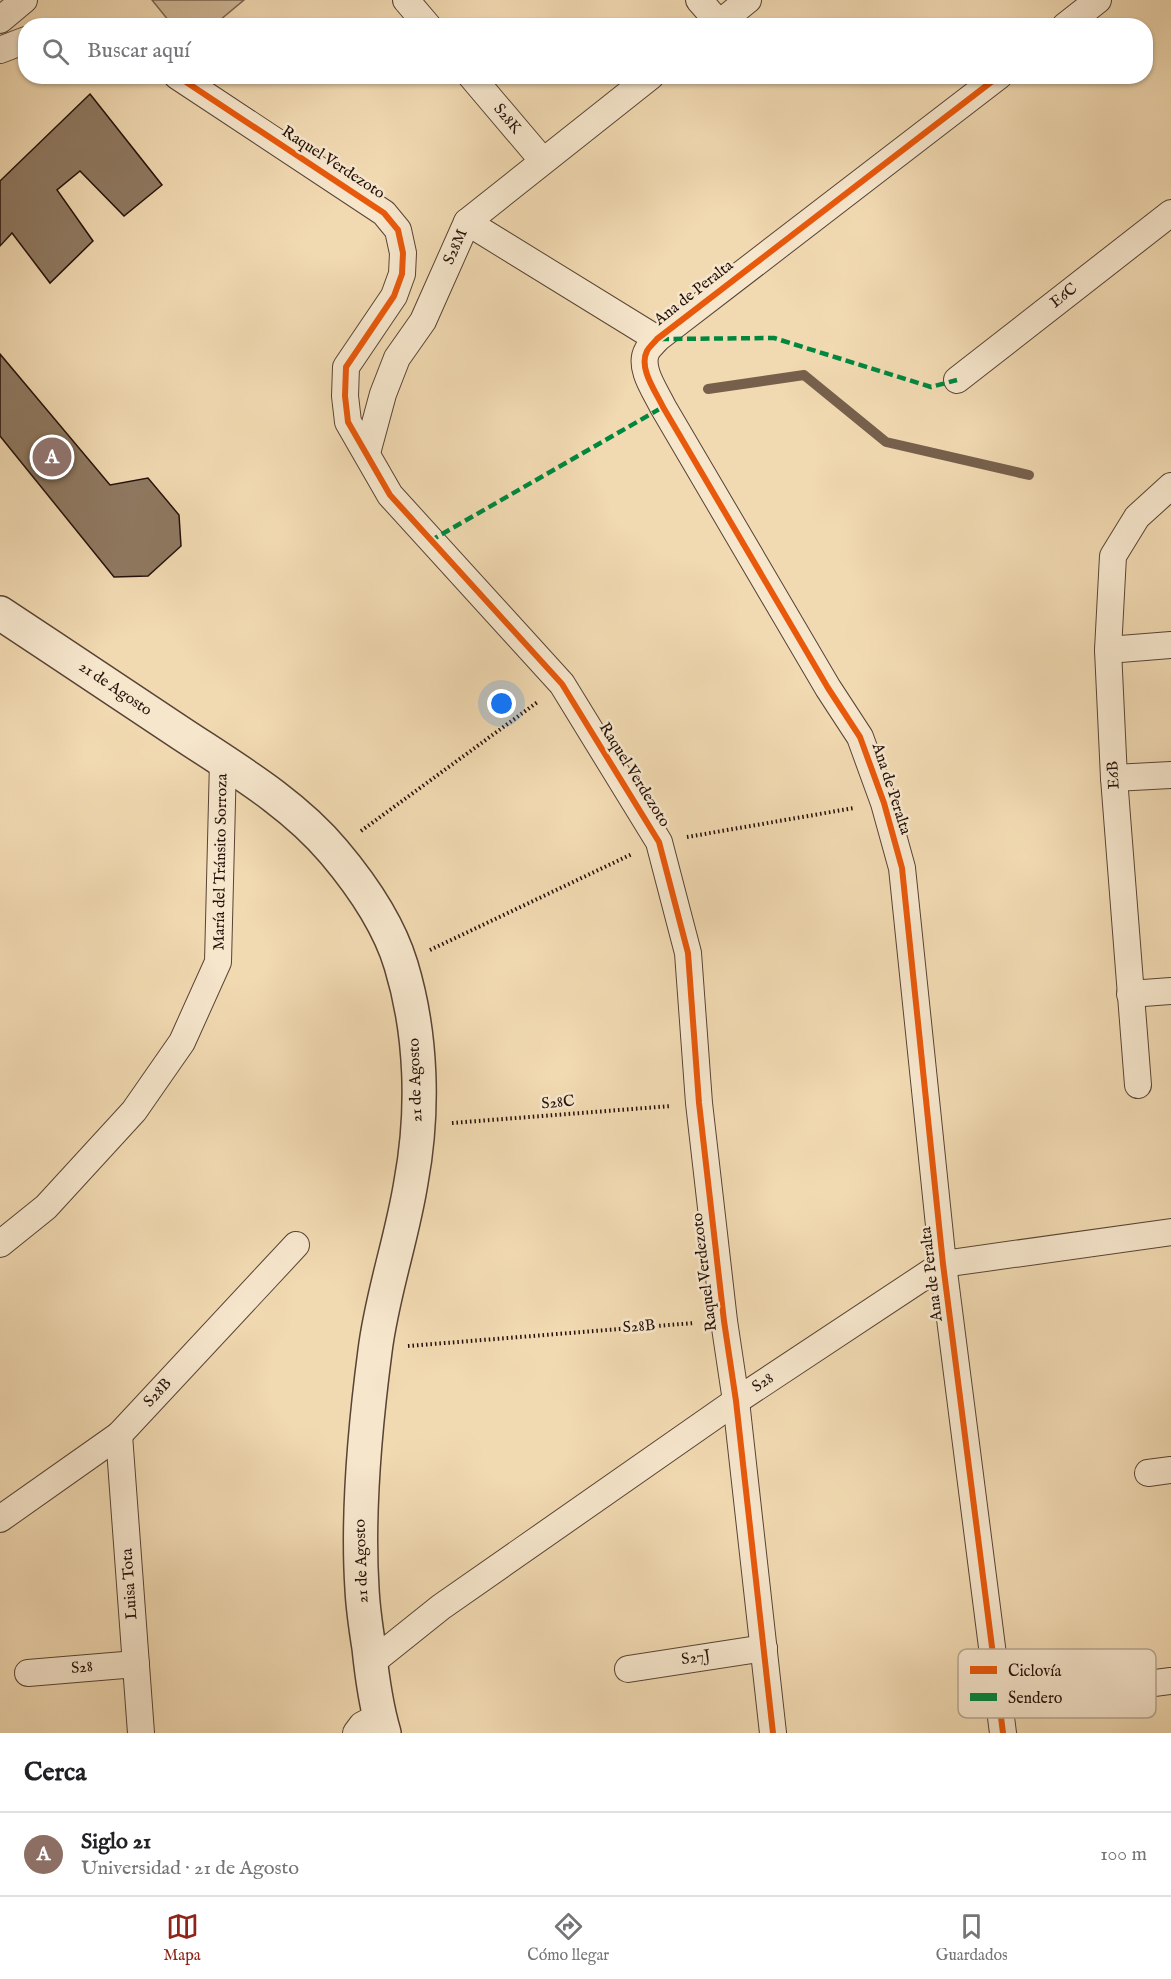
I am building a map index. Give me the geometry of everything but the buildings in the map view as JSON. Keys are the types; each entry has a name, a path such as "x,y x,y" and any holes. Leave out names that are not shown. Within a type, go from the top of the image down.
{"street":[{"path":"0,20 24,0"},
{"path":"406,0 421,18"},
{"path":"699,0 712,18"},
{"path":"725,18 748,0"},
{"path":"1075,18 1098,0"},
{"path":"0,50 18,43"},
{"name":"Raquel Verdezoto","path":"189,84 384,213 398,230 403,253 402,274 394,296 346,367 345,396 348,422 390,495 562,684 659,842 688,952 699,1103 724,1321 736,1401 773,1733"},
{"name":"S28K","path":"478,84 543,161"},
{"name":"S28M","path":"367,453 383,394 397,358 423,321 467,222 641,84"},
{"name":"Ana de Peralta","path":"989,84 657,339 647,352 644,362 663,407 828,688 860,737 885,803 902,868 943,1264 993,1649"},
{"name":"E6C","path":"957,380 1171,213"},
{"path":"467,222 657,339"},
{"name":"E6B","path":"1138,1084 1114,778 1108,650 1113,556 1137,517 1171,486"},
{"name":"21 de Agosto","path":"0,613 223,761 288,807 333,851 383,924 401,964 413,1016 418,1069 419,1126 411,1182 375,1348 361,1506 362,1590 371,1663 373,1727"},
{"path":"1108,650 1171,645"},
{"name":"María del Tránsito Sorroza","path":"0,1244 46,1207 126,1119 182,1042 218,962 223,761"},
{"path":"1114,778 1171,775"},
{"path":"1130,994 1171,991"},
{"name":"S28","path":"371,1663 441,1606 736,1401 943,1264 1171,1232"},
{"name":"S28B","path":"0,1519 119,1435 296,1245"},
{"name":"Luisa Tota","path":"119,1435 141,1733"},
{"name":"S27J","path":"628,1669 764,1648"},
{"name":"S28","path":"28,1672 136,1664"},
{"path":"1156,1683 1171,1681"},
{"name":"Ana de Peralta","path":"1002,1718 1003,1733"}],"path":[{"path":"333,851 562,684"}],"shaded area":[{"path":"152,0 244,0 222,18 167,18"}],"waterway":[{"path":"708,389 804,375 886,442 1029,475"}],"marked path":[{"path":"660,339 774,338 931,387 957,380"},
{"path":"430,541 663,407"}],"cycle path":[{"path":"189,84 384,213 398,230 403,253 402,274 394,296 346,367 345,396 348,422 390,495 562,684 659,842 688,953 699,1103 724,1321 736,1401 773,1733"},
{"path":"989,84 657,339 647,351 645,365 649,380 663,407 828,688 860,737 884,803 902,868 943,1264 992,1649"},
{"path":"1001,1718 1003,1733"}],"place":[{"name":"Siglo 21","path":"52,457"}]}
